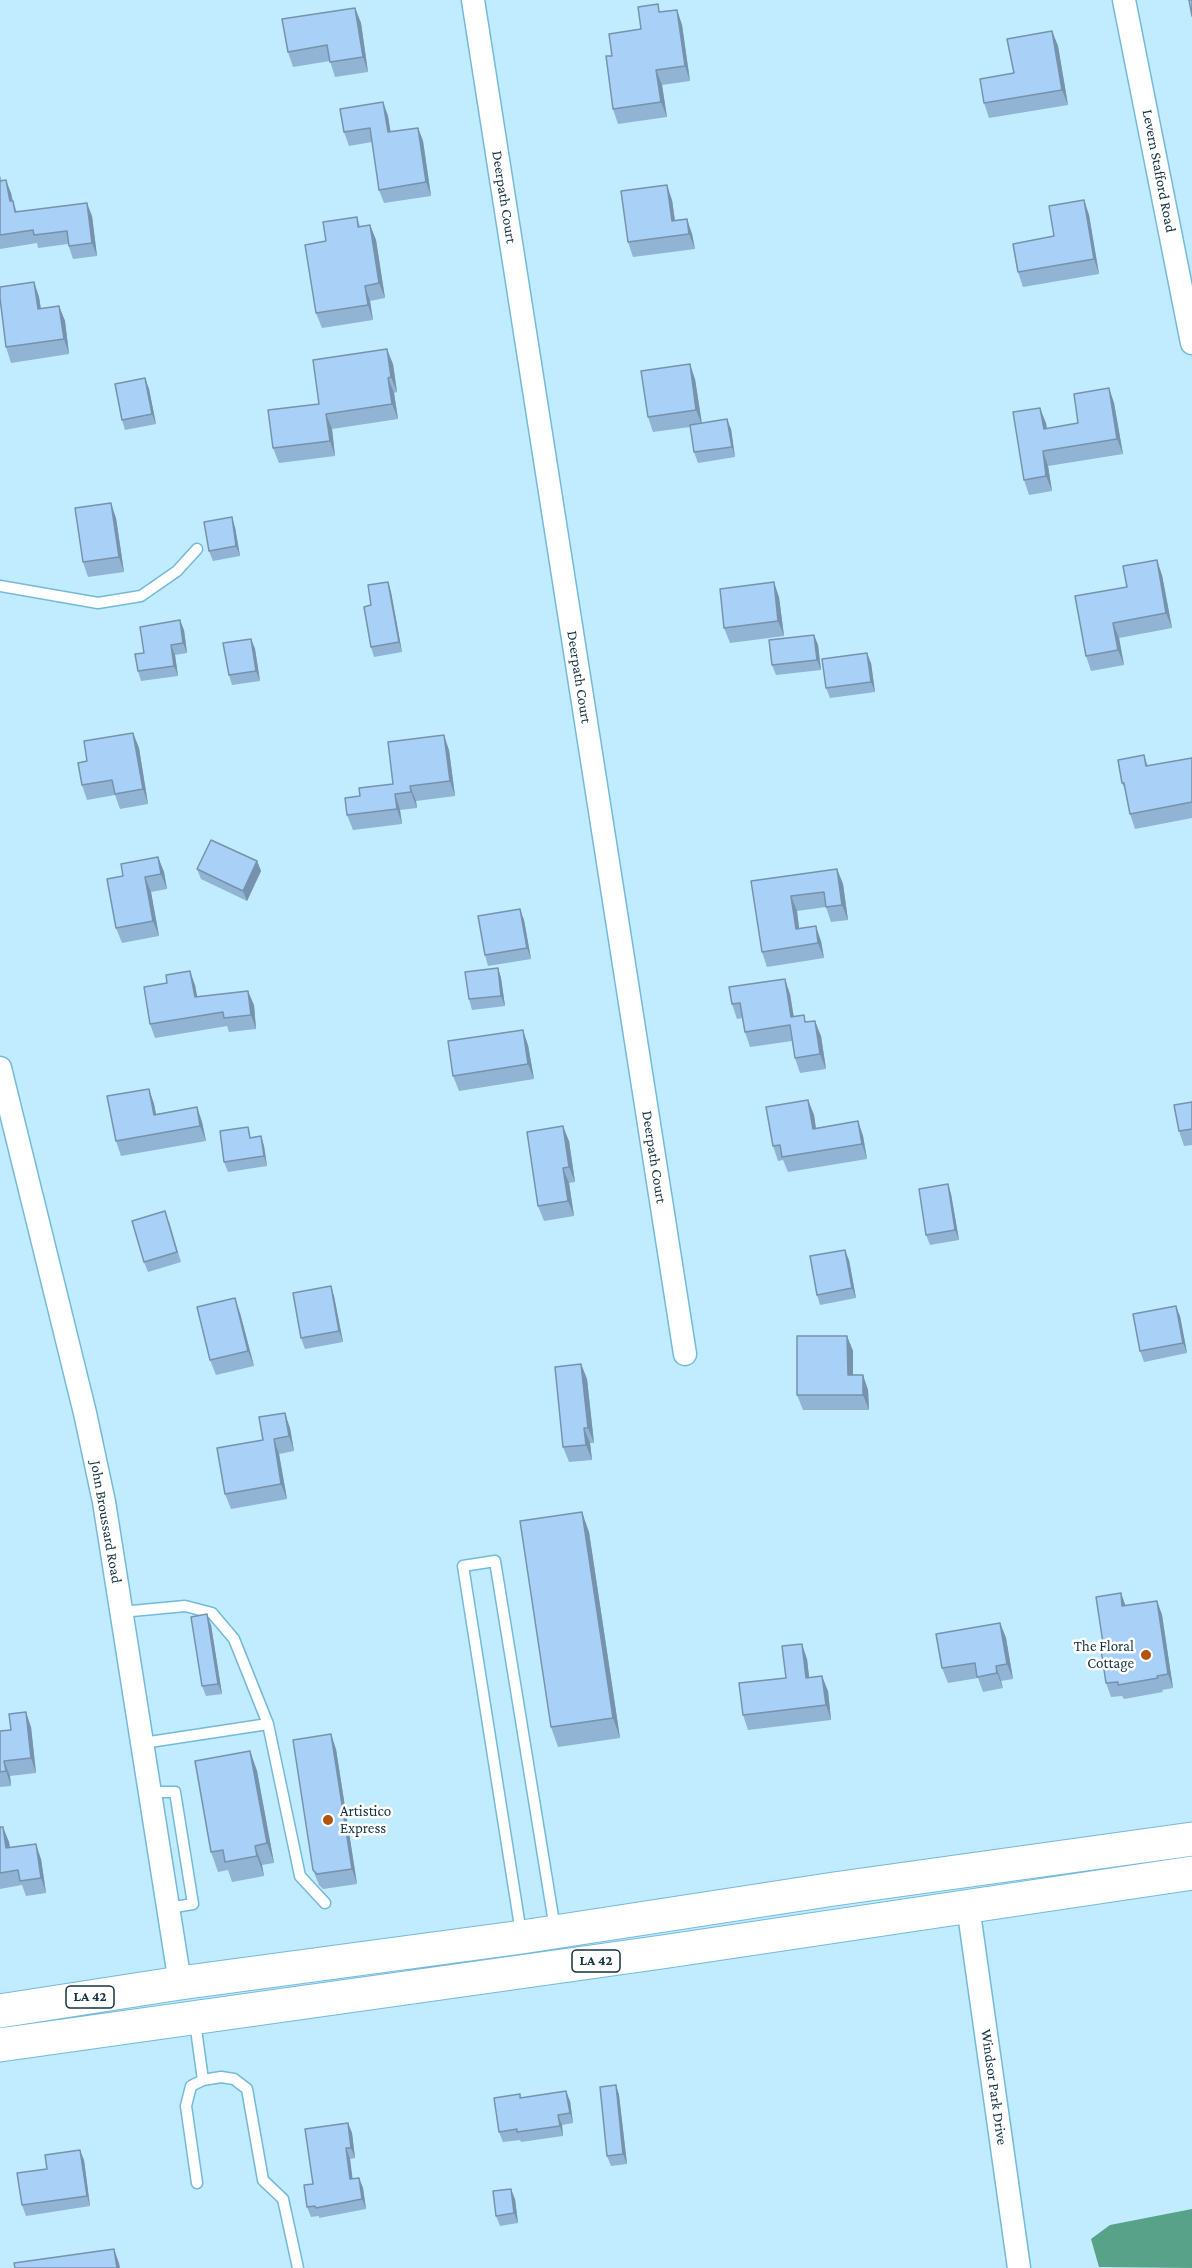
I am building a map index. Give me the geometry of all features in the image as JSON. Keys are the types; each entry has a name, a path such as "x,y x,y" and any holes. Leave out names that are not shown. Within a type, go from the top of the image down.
{"main road":[{"path":"1037,1896 1054,1877 1071,1868 1124,1861 1180,1840"},
{"name":"LA 42","path":"0,2011 180,1983 522,1937 834,1889 1180,1840"},
{"name":"LA 42","path":"0,2045 194,2019 1192,1873"},
{"path":"38,2039 71,2021 173,2002 180,1983"}],"street":[{"name":"Deerpath Court","path":"473,0 685,1354"},
{"name":"Levern Stafford Road","path":"1125,0 1192,343"},
{"name":"John Broussard Road","path":"0,1068 85,1413 104,1502 157,1830 175,1868 168,1908 180,1983"},
{"name":"Windsor Park Drive","path":"968,1906 1019,2268"}],"lane":[{"path":"0,586 98,603 141,596 177,572 197,549"},
{"path":"522,1937 463,1566 495,1561 556,1932"},
{"path":"121,1612 185,1606 212,1613 234,1639 268,1724 300,1876 325,1903"},
{"path":"143,1743 268,1724"},
{"path":"151,1792 174,1792 180,1826 175,1868"},
{"path":"157,1830 180,1826"},
{"path":"194,2019 203,2080"},
{"path":"197,2183 186,2106 191,2086 203,2080 221,2077 234,2079 247,2089 263,2180 283,2199 298,2268"}],"shaded area":[{"path":"1192,2209 1192,2268 1099,2267 1091,2239 1110,2225"}],"building":[{"path":"1189,0 1192,0 1192,16"},
{"path":"658,4 659,12 677,10 685,66 656,70 661,102 613,109 606,56 612,56 609,34 641,29 638,7"},
{"path":"355,8 363,57 330,62 327,45 288,52 282,19"},
{"path":"1052,31 1062,90 984,103 980,79 1014,73 1007,39"},
{"path":"383,102 388,132 418,128 426,182 379,190 370,128 344,132 340,109"},
{"path":"6,180 10,201 13,201 15,212 87,203 92,243 69,246 67,231 34,235 33,230 0,235 0,181"},
{"path":"667,185 672,221 687,219 689,234 628,242 621,191"},
{"path":"1084,200 1094,259 1018,272 1013,244 1054,236 1049,206"},
{"path":"357,217 358,227 370,225 379,283 365,286 368,305 316,313 305,245 326,241 323,222"},
{"path":"34,282 38,309 59,306 64,339 6,347 0,287"},
{"path":"387,349 392,404 326,414 330,441 273,448 268,410 319,404 313,360"},
{"path":"690,364 696,410 648,417 641,371"},
{"path":"145,378 152,414 122,420 115,384"},
{"path":"1109,388 1117,439 1043,451 1046,476 1024,480 1013,412 1040,408 1044,429 1078,423 1074,394"},
{"path":"727,419 732,447 694,452 690,425"},
{"path":"111,503 119,557 83,562 75,508"},
{"path":"232,517 236,546 209,551 204,522"},
{"path":"1157,560 1166,613 1113,623 1118,650 1086,656 1075,596 1127,587 1123,566"},
{"path":"388,582 399,642 371,647 364,607 371,605 368,585"},
{"path":"774,582 778,621 724,628 720,589"},
{"path":"180,620 183,643 171,645 174,666 138,671 135,654 144,653 140,627"},
{"path":"814,635 817,660 772,665 769,640"},
{"path":"251,639 256,671 229,675 223,643"},
{"path":"867,653 871,682 826,688 822,659"},
{"path":"133,733 143,789 115,794 112,780 82,785 78,763 87,761 84,741"},
{"path":"444,735 450,781 410,786 411,792 395,794 397,809 347,815 345,798 360,796 359,788 393,784 388,742"},
{"path":"1144,755 1146,766 1192,758 1192,802 1130,814 1118,760"},
{"path":"211,840 257,861 243,891 197,869"},
{"path":"158,857 161,874 145,877 153,921 116,928 107,879 123,876 121,864"},
{"path":"837,869 842,905 826,907 824,892 791,896 796,929 816,926 818,943 762,952 751,881"},
{"path":"520,909 527,948 485,955 478,916"},
{"path":"498,968 501,996 469,999 465,972"},
{"path":"190,971 195,997 248,991 251,1015 224,1018 223,1012 150,1024 144,987 167,983 166,975"},
{"path":"785,979 791,1017 804,1015 805,1022 815,1021 820,1054 795,1058 790,1025 745,1032 740,1003 732,1004 729,987"},
{"path":"523,1030 528,1064 453,1076 448,1041"},
{"path":"149,1089 154,1115 197,1107 200,1126 116,1141 107,1096"},
{"path":"808,1100 813,1129 858,1121 862,1144 782,1157 780,1145 773,1146 766,1107"},
{"path":"1192,1102 1192,1129 1179,1131 1174,1105"},
{"path":"563,1126 569,1167 563,1168 568,1201 538,1206 527,1132"},
{"path":"248,1127 250,1138 261,1136 264,1156 224,1162 220,1131"},
{"path":"948,1184 955,1230 926,1235 919,1189"},
{"path":"165,1211 177,1252 144,1262 132,1221"},
{"path":"845,1250 852,1288 817,1295 810,1256"},
{"path":"331,1286 339,1331 301,1338 293,1293"},
{"path":"235,1298 248,1351 210,1360 197,1307"},
{"path":"1176,1306 1183,1343 1140,1351 1133,1314"},
{"path":"797,1336 847,1336 848,1375 863,1375 863,1395 797,1395"},
{"path":"581,1364 588,1428 584,1428 586,1445 563,1447 555,1367"},
{"path":"285,1413 289,1436 274,1439 281,1484 225,1494 217,1448 263,1440 259,1417"},
{"path":"582,1512 613,1718 551,1727 520,1521"},
{"path":"1121,1593 1122,1606 1157,1601 1168,1674 1118,1685 1118,1682 1106,1683 1096,1597"},
{"path":"207,1614 218,1684 202,1686 191,1617"},
{"path":"1000,1623 1007,1664 996,1666 997,1673 977,1677 975,1663 942,1668 936,1634"},
{"path":"802,1644 806,1678 822,1676 826,1705 743,1715 739,1683 786,1678 782,1646"},
{"path":"26,1712 31,1758 4,1761 6,1771 0,1772 0,1731 11,1730 9,1714"},
{"name":"Artistico Express","path":"331,1734 352,1869 317,1874 313,1870 293,1740"},
{"path":"250,1751 267,1843 255,1846 257,1856 225,1862 223,1850 211,1852 195,1761"},
{"path":"0,1827 3,1827 6,1848 36,1844 41,1878 20,1881 18,1870 0,1873"},
{"path":"616,2085 623,2154 607,2156 600,2087"},
{"path":"566,2091 570,2113 558,2115 560,2126 499,2132 494,2098 520,2094 520,2098"},
{"path":"348,2123 351,2148 346,2148 350,2179 359,2178 362,2199 316,2208 315,2206 307,2207 304,2185 313,2184 305,2129"},
{"path":"80,2150 87,2196 22,2205 17,2173 47,2169 45,2155"},
{"path":"511,2189 514,2213 496,2216 493,2191"},
{"path":"114,2249 117,2268 15,2268 14,2263"}],"place":[{"name":"The Floral Cottage","path":"1146,1655"},
{"name":"Artistico Express","path":"328,1820"}]}
